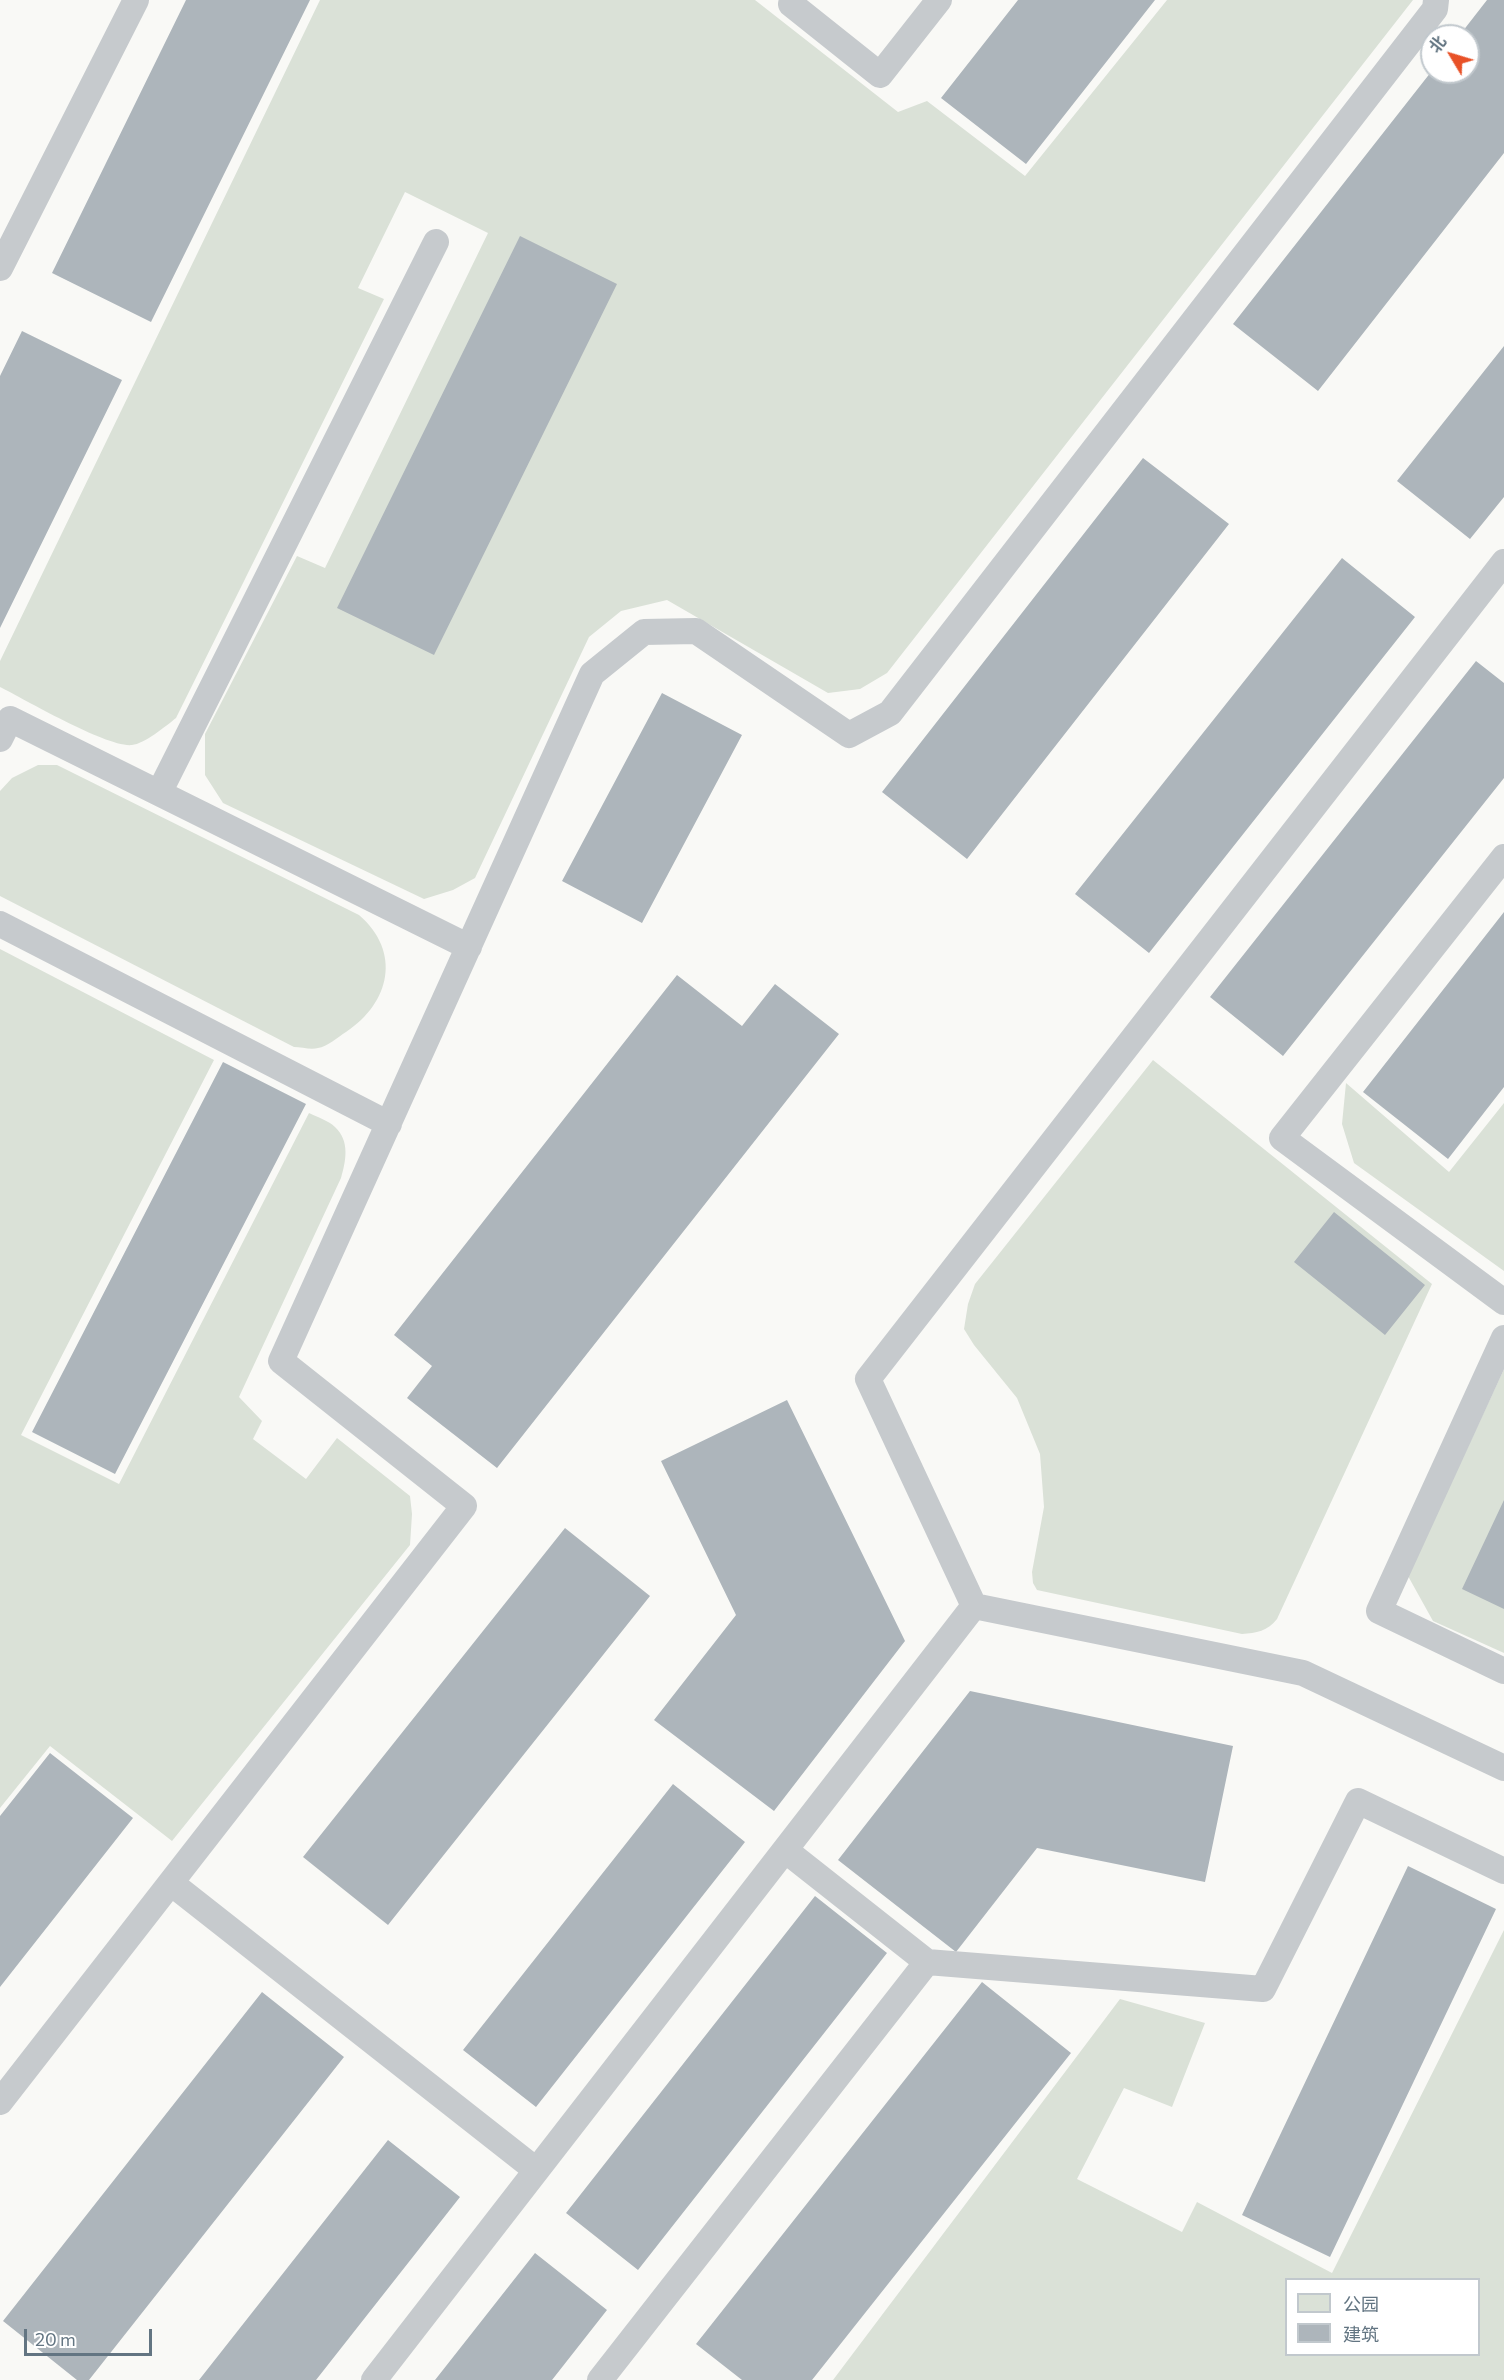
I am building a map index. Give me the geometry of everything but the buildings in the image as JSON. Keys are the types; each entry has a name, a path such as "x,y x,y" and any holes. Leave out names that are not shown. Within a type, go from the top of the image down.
{"lane":[{"path":"0,268 136,0"},
{"path":"794,0 792,4 880,75 939,0"},
{"path":"0,2102 464,1506 281,1361 592,674 644,632 696,631 849,735 890,713 1435,9 1436,0"},
{"path":"159,793 436,242"},
{"path":"974,1606 868,1379 1504,562"},
{"path":"0,739 10,719 469,947"},
{"path":"1504,856 1282,1137 1504,1302"},
{"path":"0,924 389,1124"},
{"path":"1504,1338 1379,1611 1504,1671"},
{"path":"974,1606 1303,1673 1504,1768"},
{"path":"374,2380 974,1606"},
{"path":"785,1850 927,1962 1263,1989 1358,1801 1504,1871"},
{"path":"171,1883 537,2170"},
{"path":"600,2380 927,1962"}],"green space":[{"path":"320,0 755,0 898,112 927,101 1025,176 1167,0 1413,0 887,673 860,689 828,693 667,600 621,611 589,637 475,878 453,890 424,899 223,803 205,775 205,734 297,556 325,568 488,233 405,192 358,288 384,299 176,718 137,744 121,744 87,731 0,687 0,661"},
{"path":"38,765 57,765 359,915 373,929 381,945 385,961 385,976 381,992 373,1007 361,1020 325,1046 312,1049 294,1047 0,896 0,791 12,778"},
{"path":"0,949 214,1060 21,1435 119,1484 309,1113 335,1127 345,1145 341,1178 239,1397 262,1421 253,1439 306,1479 337,1438 410,1496 412,1514 410,1545 172,1841 50,1746 0,1808"},
{"path":"1153,1060 1432,1284 1277,1619 1266,1629 1252,1633 1242,1634 1037,1590 1033,1583 1032,1572 1044,1507 1040,1454 1017,1398 974,1345 964,1329 968,1304 975,1284"},
{"path":"1346,1083 1449,1172 1504,1103 1504,1271 1354,1163 1342,1124"},
{"path":"1504,1369 1504,1653 1433,1621 1408,1576"},
{"path":"1504,1930 1504,2380 833,2380 1120,1999 1205,2023 1172,2107 1124,2088 1077,2179 1182,2232 1197,2202 1332,2273"}]}
